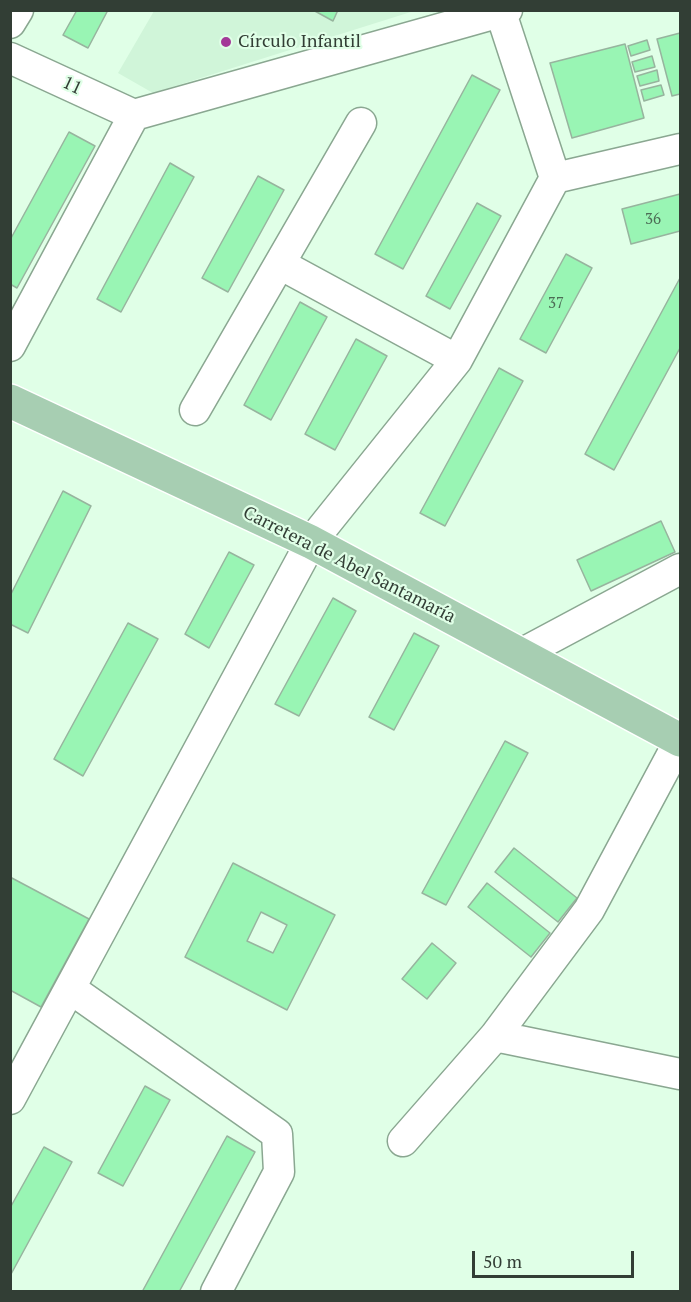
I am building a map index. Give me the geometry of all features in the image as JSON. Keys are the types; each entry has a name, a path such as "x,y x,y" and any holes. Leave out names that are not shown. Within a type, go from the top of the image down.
{"main road":[{"name":"Carretera de Abel Santamaría","path":"10,401 310,542 680,740"}],"street":[{"path":"10,23 18,10"},
{"path":"10,346 134,115 503,11 555,178 457,360 310,542 10,1099"},
{"name":"11","path":"10,58 134,115"},
{"path":"195,410 361,123"},
{"path":"555,178 681,149"},
{"path":"280,264 457,360"},
{"path":"520,654 681,569"},
{"path":"403,1141 495,1036 589,910 680,740"},
{"path":"71,989 277,1134 279,1172 216,1292"},
{"path":"495,1036 681,1074"}],"shaded area":[{"name":"Círculo Infantil","path":"154,11 414,11 153,93 118,73"}],"building":[{"path":"77,10 108,10 88,48 63,35"},
{"path":"313,10 338,10 333,21"},
{"path":"680,33 680,94 672,96 657,39"},
{"path":"647,40 650,50 631,56 628,46"},
{"path":"625,44 644,118 572,138 550,63"},
{"path":"652,56 655,67 635,72 632,62"},
{"path":"657,70 659,81 640,86 637,76"},
{"path":"472,75 500,90 403,269 375,254"},
{"path":"661,85 664,95 644,101 641,90"},
{"path":"69,132 95,146 17,288 10,284 10,240"},
{"path":"170,163 194,177 121,312 97,299"},
{"path":"258,176 284,190 228,292 202,278"},
{"path":"680,194 680,231 631,244 622,209"},
{"path":"477,203 501,216 450,309 426,296"},
{"path":"566,254 592,268 546,353 520,339"},
{"path":"680,278 680,348 614,470 585,454"},
{"path":"300,302 327,317 271,420 244,405"},
{"path":"356,339 387,356 335,450 305,434"},
{"path":"499,368 523,381 445,526 420,513"},
{"path":"63,491 91,506 28,633 10,624 10,596"},
{"path":"661,521 675,552 591,591 577,560"},
{"path":"229,552 254,565 209,648 185,634"},
{"path":"333,598 356,611 299,716 275,704"},
{"path":"128,623 158,639 83,776 54,759"},
{"path":"414,633 439,646 394,730 369,717"},
{"path":"505,741 528,753 446,905 422,893"},
{"path":"514,848 577,898 558,922 495,872"},
{"path":"233,863 335,915 287,1010 185,957","holes":["261,912 287,925 273,953 247,941"]},
{"path":"10,877 89,919 41,1007 10,990"},
{"path":"487,883 550,933 531,957 468,907"},
{"path":"432,943 456,963 427,999 402,979"},
{"path":"145,1086 170,1100 123,1186 98,1173"},
{"path":"227,1136 255,1152 179,1292 142,1292"},
{"path":"44,1147 72,1162 10,1276 10,1208"}],"place":[{"name":"Círculo Infantil","path":"226,42"}]}
